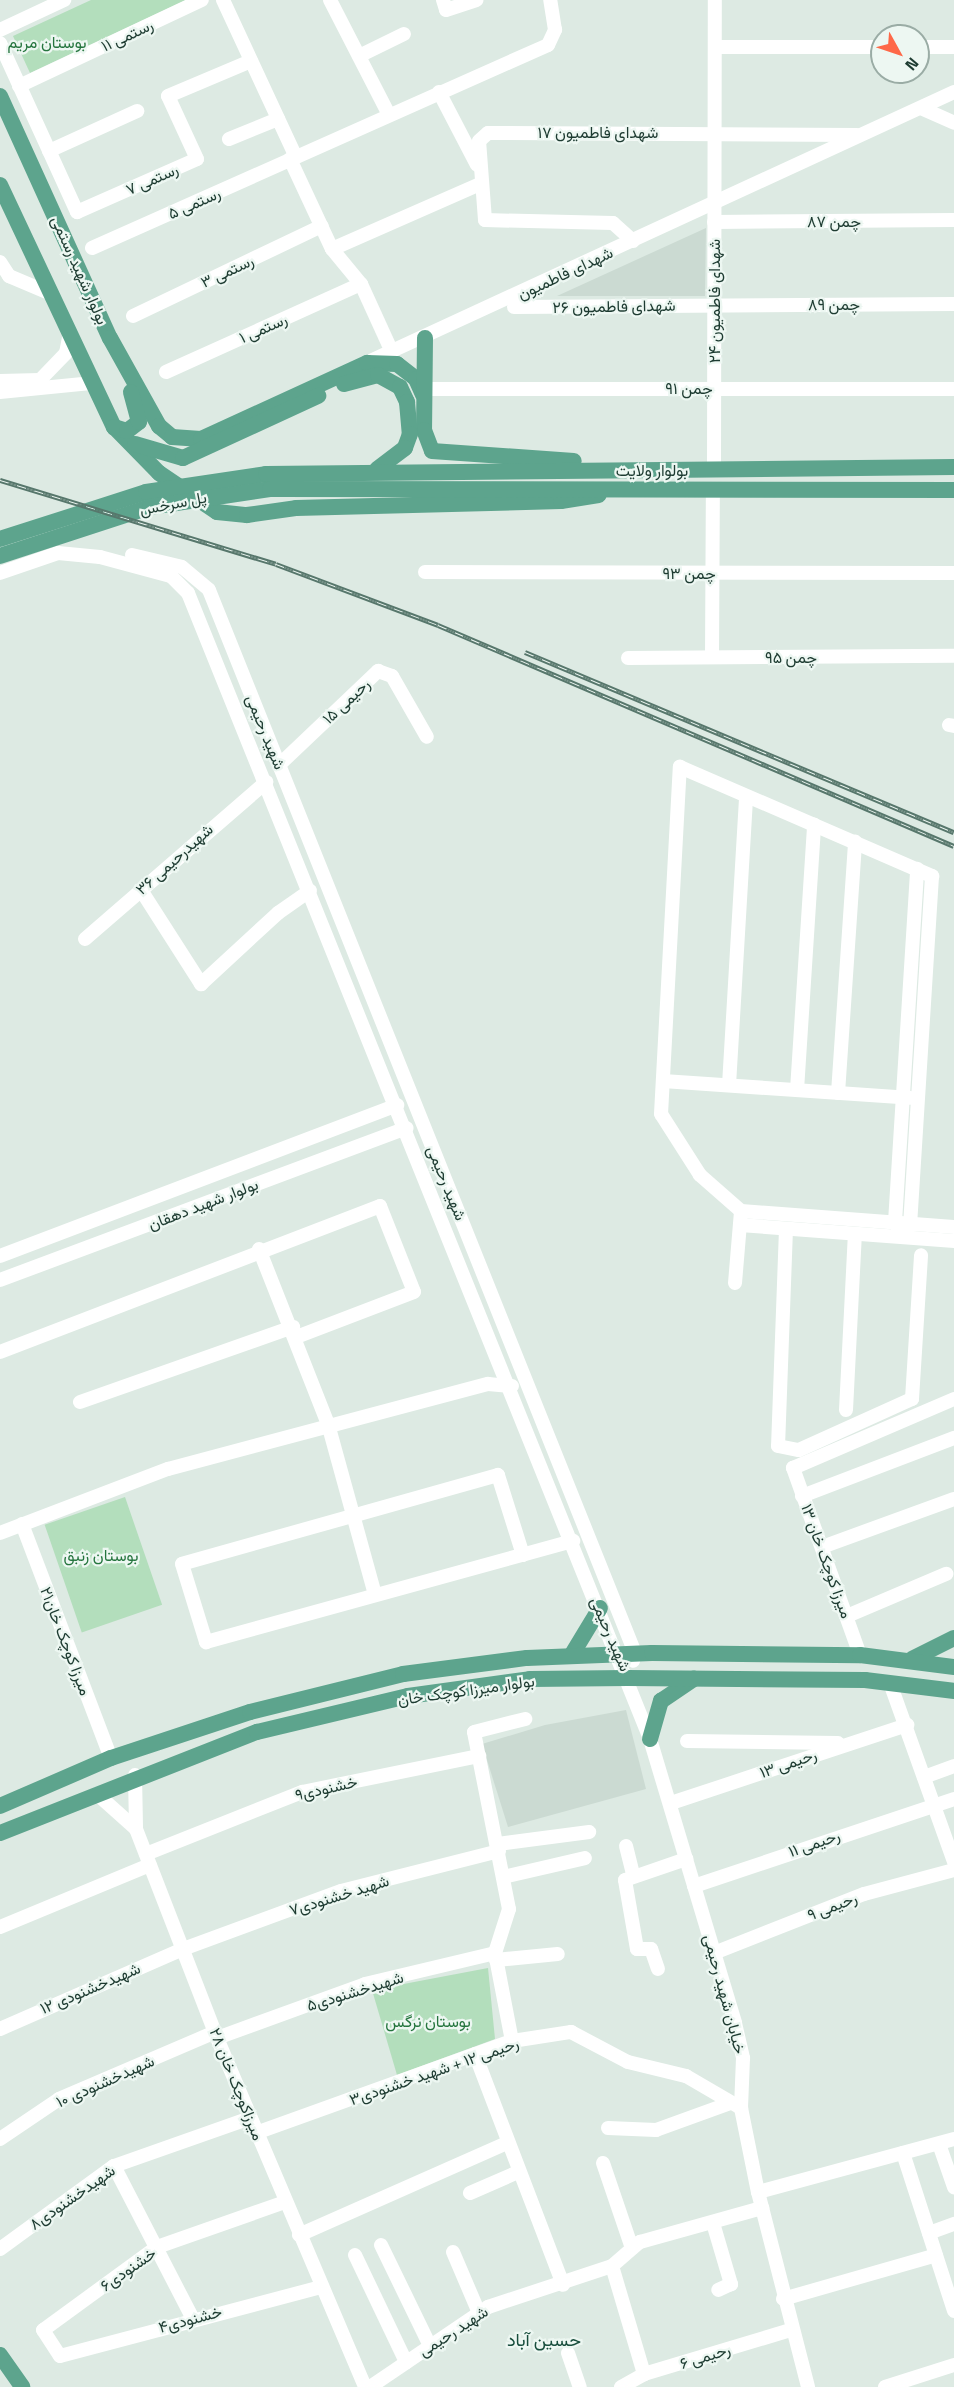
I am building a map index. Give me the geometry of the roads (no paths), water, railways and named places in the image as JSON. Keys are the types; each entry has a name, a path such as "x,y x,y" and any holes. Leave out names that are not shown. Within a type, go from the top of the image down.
{"main road":[{"name":"بولوار شهید رستمی","path":"0,96 110,338 159,426 172,437"},
{"path":"0,184 69,337 114,428 195,500 217,512 247,516 296,508 561,501 644,488"},
{"path":"110,338 141,416 134,428 114,428"},
{"path":"425,338 426,445 444,456 539,457 641,469"},
{"path":"366,363 397,364 416,379 424,392"},
{"name":"شهدای فاطمیون","path":"172,437 201,439 366,363"},
{"path":"128,442 183,458 360,376 378,375 400,387 410,434 398,457 374,471"},
{"path":"932,468 954,458"},
{"name":"بولوار ولایت","path":"352,478 374,471 954,468"},
{"name":"بولوار ولایت","path":"352,478 644,488 952,492"},
{"name":"پل سرخس","path":"0,538 86,508 182,484 352,478"},
{"name":"پل سرخس","path":"0,556 98,520 187,499 352,478"},
{"path":"571,1656 600,1608"},
{"path":"909,1660 954,1638"},
{"name":"بولوار میرزا کوچک خان","path":"0,1806 111,1758 250,1712 403,1674 618,1653 860,1655 954,1667"},
{"name":"بولوار میرزا کوچک خان","path":"0,1833 97,1794 135,1775 257,1732 408,1696 530,1679 628,1678 890,1683 954,1691"},
{"path":"650,1739 661,1701 695,1678"},
{"path":"0,2355 22,2387"}],"street":[{"path":"0,30 64,0"},
{"name":"رستمی ۱۱","path":"19,86 202,0"},
{"path":"223,0 278,118 332,249 361,284 392,352"},
{"path":"330,0 389,115"},
{"path":"443,0 447,10 476,0"},
{"name":"رستمی ۵","path":"92,248 549,45 555,30 550,0"},
{"path":"714,204 715,0"},
{"path":"359,57 404,34"},
{"path":"0,44 49,151 137,111"},
{"path":"715,47 870,47"},
{"path":"930,47 954,47"},
{"name":"رستمی ۷","path":"49,151 76,212 197,159 168,96 251,61"},
{"path":"439,92 479,168 485,220 613,224 633,242"},
{"name":"شهدای فاطمیون","path":"366,363 425,338 954,92"},
{"path":"921,108 954,123"},
{"path":"229,139 278,118"},
{"name":"شهدای فاطمیون ۱۷","path":"479,168 483,136 715,131 862,135"},
{"path":"332,249 480,184"},
{"name":"شهدای فاطمیون ۲۴","path":"714,204 714,470"},
{"name":"چمن ۸۷","path":"714,222 954,220"},
{"name":"رستمی ۳","path":"133,316 322,226"},
{"path":"0,262 9,276 49,293"},
{"name":"رستمی ۱","path":"166,372 361,284"},
{"name":"چمن ۸۹","path":"714,304 954,304"},
{"name":"شهدای فاطمیون ۲۶","path":"514,307 714,304"},
{"path":"0,381 40,380 66,353 69,337"},
{"path":"0,392 91,383"},
{"name":"چمن ۹۱","path":"424,392 714,388 954,388"},
{"path":"712,657 713,489"},
{"name":"شهید رحیمی","path":"0,538 144,556 196,576 209,590 635,1653 628,1678"},
{"name":"شهید رحیمی","path":"0,573 58,553 142,565 171,576 188,593 512,1386 628,1678"},
{"name":"چمن ۹۳","path":"425,572 954,573"},
{"name":"چمن ۹۵","path":"628,658 954,656"},
{"name":"رحیمی ۱۵","path":"279,765 378,671 392,676 427,737"},
{"path":"235,706 253,699"},
{"path":"902,1237 910,1224 932,876 680,767 661,1114 678,1148 741,1218 786,1229 895,1222 910,1224 954,1227"},
{"name":"شهیدرحیمی ۳۶","path":"85,939 266,782"},
{"path":"729,1085 746,795"},
{"path":"797,1090 814,825"},
{"path":"838,1093 855,842"},
{"path":"902,1237 895,1222 917,869"},
{"path":"141,890 201,984 278,913 310,891"},
{"path":"663,1081 918,1099"},
{"name":"بولوار شهید دهقان","path":"0,1256 397,1105"},
{"name":"بولوار شهید دهقان","path":"0,1280 406,1128"},
{"path":"0,1352 259,1249 380,1206 414,1293 80,1402"},
{"path":"741,1218 829,1225 855,1234 954,1241"},
{"path":"735,1282 741,1218"},
{"path":"786,1229 778,1446 799,1450 912,1399 921,1256"},
{"path":"846,1410 855,1234"},
{"path":"259,1249 295,1332 328,1424 375,1594"},
{"path":"488,1384 503,1365"},
{"path":"0,1533 168,1469 328,1424 488,1384 512,1386"},
{"name":"میرزا کوچک خان ۱۳","path":"860,1655 793,1468 954,1399"},
{"path":"802,1496 954,1438"},
{"path":"523,1555 498,1475 353,1518 183,1564 206,1642 375,1594 523,1555 573,1541"},
{"path":"822,1547 954,1499"},
{"name":"میرزا کوچک خان۲۱","path":"22,1524 111,1758"},
{"path":"847,1616 946,1574"},
{"name":"خیابان شهید رحیمی","path":"628,1678 670,1803 743,2058 735,2106 791,2330 808,2387"},
{"path":"890,1683 907,1725 954,1862"},
{"path":"512,2041 496,1956 509,1909 474,1732 525,1719"},
{"name":"رحیمی ۱۳","path":"670,1803 907,1725"},
{"path":"687,1741 849,1743"},
{"name":"خشنودی۹","path":"0,1927 302,1792 479,1756"},
{"path":"924,1777 954,1767"},
{"name":"میرزاکوچک خان ۲۸","path":"135,1775 136,1830 256,2133 365,2387"},
{"path":"97,1794 136,1830"},
{"name":"رحیمی ۱۱","path":"694,1886 954,1798"},
{"name":"شهید خشنودی۷","path":"183,1949 341,1891 498,1848 589,1832"},
{"path":"626,1846 633,1875"},
{"path":"503,1877 585,1858"},
{"path":"658,1969 651,1949 637,1947 625,1880 633,1875 686,1859"},
{"name":"رحیمی ۹","path":"714,1953 864,1894 954,1870"},
{"name":"شهیدخشنودی ۱۲","path":"0,2029 183,1949"},
{"name":"شهیدخشنودی۵","path":"216,2035 365,1984 496,1956 558,1954"},
{"name":"رحیمی ۱۲ + شهید خشنودی۳","path":"256,2133 512,2041 572,2032 628,2062 686,2076 735,2106"},
{"name":"شهیدخشنودی ۱۰","path":"0,2139 59,2099 216,2035"},
{"path":"475,2054 518,2172 563,2285"},
{"path":"608,2128 656,2130 735,2106"},
{"name":"شهیدخشنودی۸","path":"0,2249 114,2166 250,2118"},
{"path":"758,2192 954,2139"},
{"path":"300,2235 507,2143"},
{"path":"939,2144 954,2187"},
{"path":"903,2153 954,2311"},
{"path":"603,2163 632,2248"},
{"path":"114,2166 158,2247 192,2318"},
{"path":"470,2193 518,2172"},
{"name":"خشنودی۶","path":"60,2356 43,2330 158,2247 285,2202"},
{"path":"644,2374 612,2266 632,2248 762,2208"},
{"path":"712,2223 731,2284 718,2290"},
{"path":"929,2233 954,2224"},
{"path":"381,2245 430,2346"},
{"path":"453,2252 479,2313"},
{"path":"355,2254 406,2362"},
{"path":"783,2299 936,2255"},
{"name":"شهید رحیمی","path":"370,2387 479,2313 612,2266"},
{"name":"خشنودی۴","path":"60,2356 192,2318 321,2287"},
{"name":"رحیمی ۶","path":"621,2387 644,2374 791,2330"},
{"path":"568,2353 580,2387"},
{"path":"885,2387 954,2365"}],"railway":[{"path":"0,480 276,564 438,625 954,846"},
{"path":"525,652 954,832"}],"district":[{"name":"حسین آباد","path":"544,2340"}],"park label":[{"name":"بوستان مریم","path":"47,42"},
{"name":"بوستان زنبق","path":"101,1555"},
{"name":"بوستان نرگس","path":"428,2021"}]}
